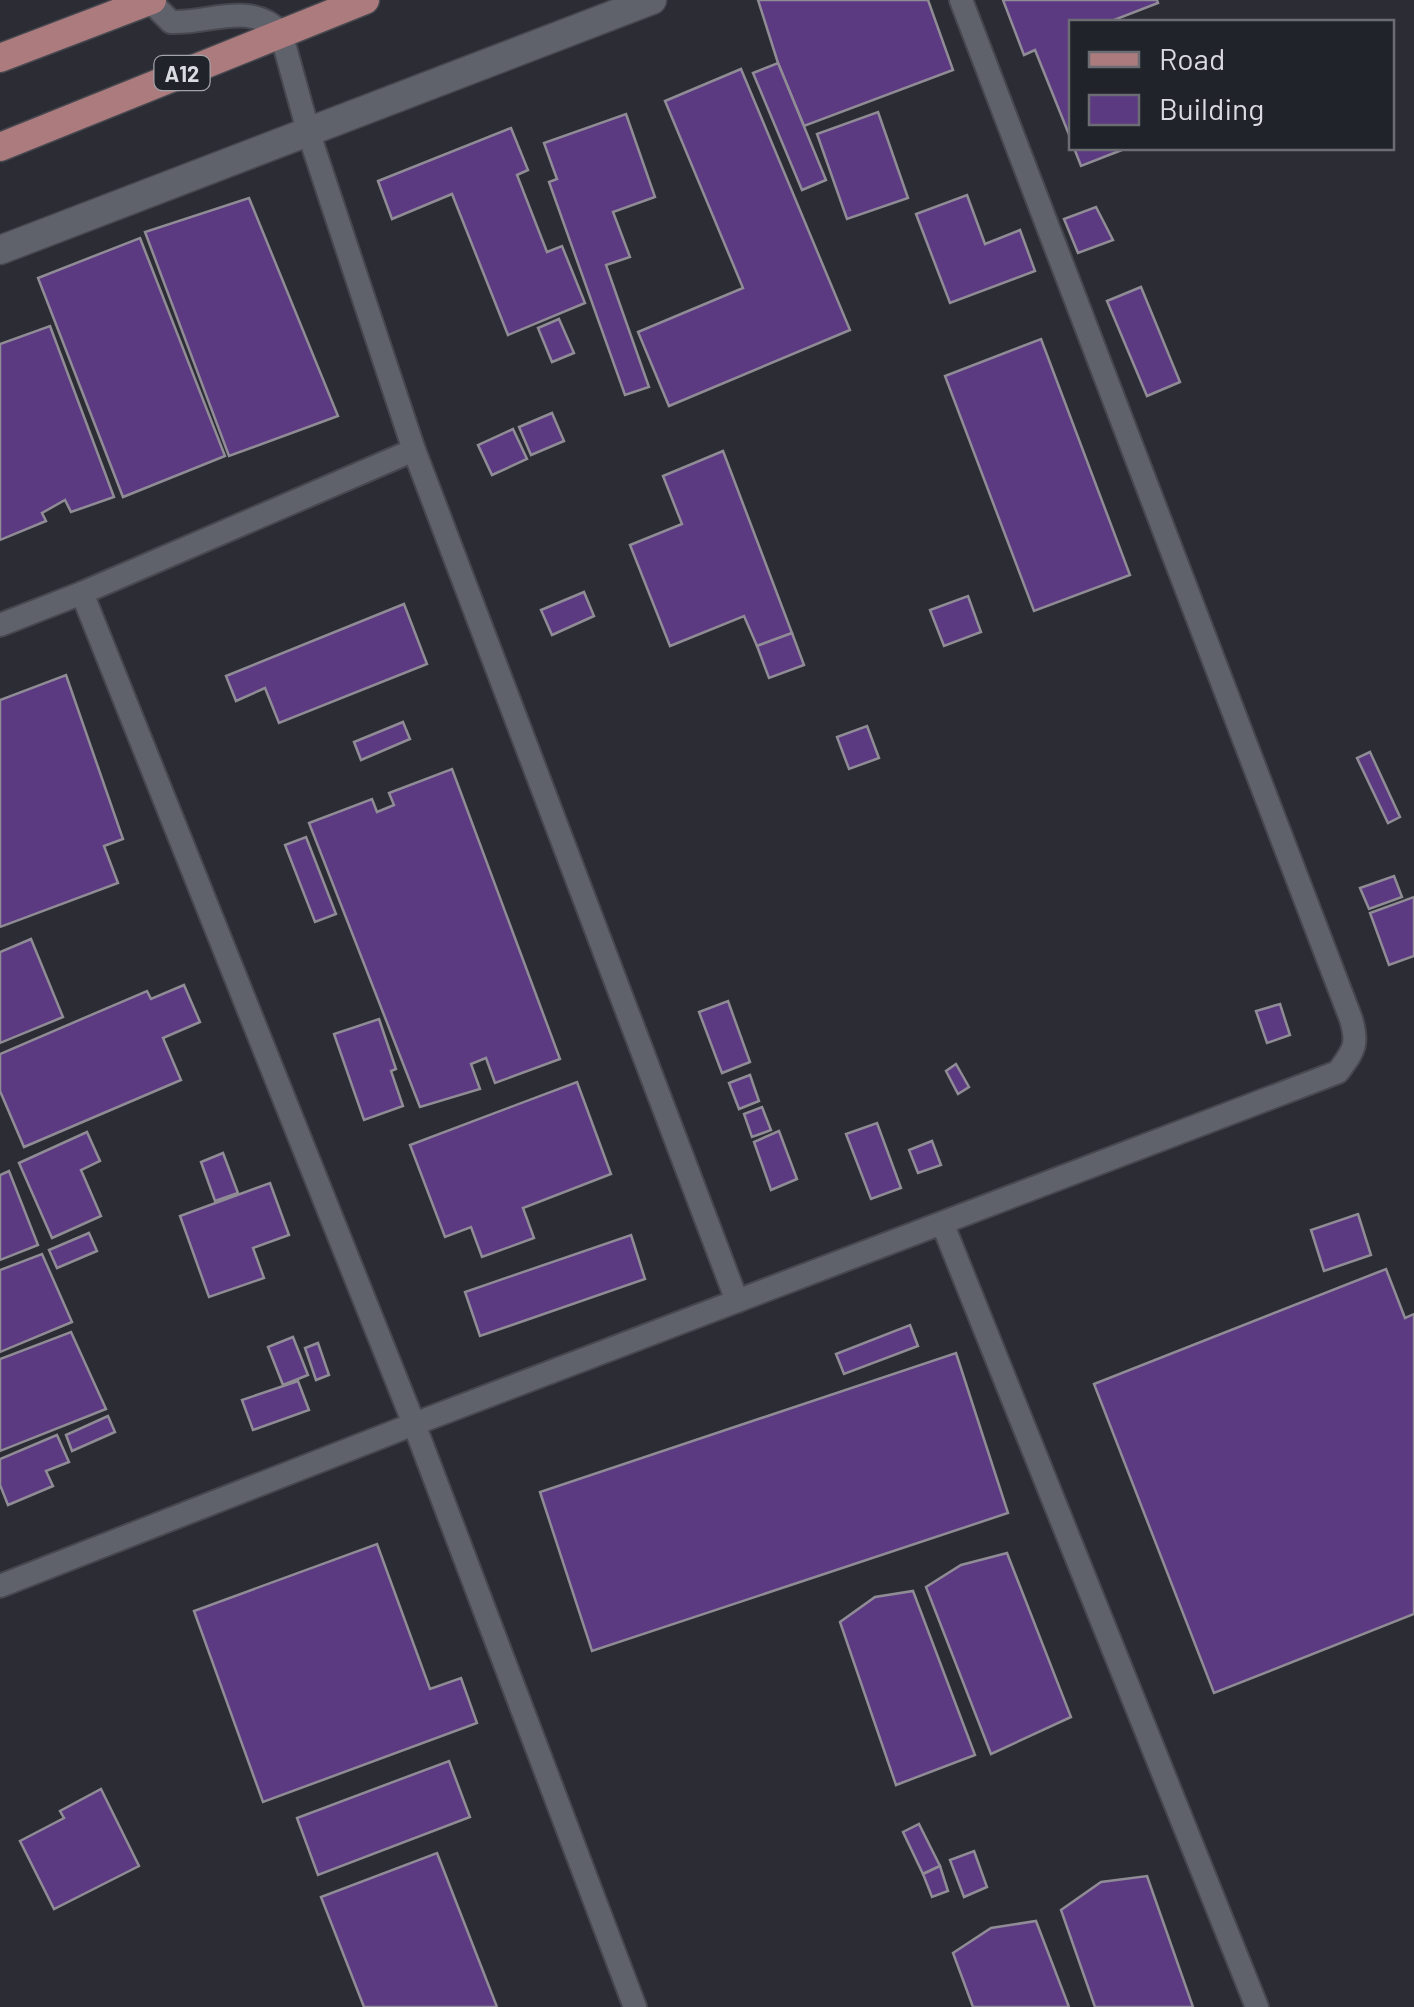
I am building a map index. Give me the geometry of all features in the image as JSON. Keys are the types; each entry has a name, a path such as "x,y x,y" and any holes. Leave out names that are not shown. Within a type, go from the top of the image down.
{"main road":[{"path":"0,58 151,0"},
{"name":"A12","path":"0,146 364,0"}],"street":[{"path":"0,250 652,0"}],"lane":[{"path":"151,0 171,22 245,14 272,22 282,33 309,134 414,450 737,1301"},
{"path":"0,1586 1338,1072 1351,1054 1356,1037 961,0"},
{"path":"0,624 82,593 414,450"},
{"path":"82,593 414,1424 635,2007"},
{"path":"943,1224 1256,2007"}],"building":[{"path":"758,0 928,0 953,70 804,126"},
{"path":"1003,0 1157,0 1158,3 1114,20 1069,20 1069,135 1035,50 1024,55"},
{"path":"778,63 826,180 802,190 753,73"},
{"path":"741,69 850,330 669,406 638,332 743,288 665,101"},
{"path":"878,112 908,198 847,219 817,134"},
{"path":"626,114 655,197 613,212 630,257 606,265 649,387 625,395 549,182 557,179 544,143"},
{"path":"511,128 528,170 517,175 547,252 562,246 585,303 508,335 452,194 392,219 378,181"},
{"path":"1075,150 1122,150 1081,166"},
{"path":"967,195 985,244 1020,230 1035,271 950,303 916,214"},
{"path":"249,198 338,416 229,456 145,232"},
{"path":"1096,207 1113,240 1078,253 1064,219"},
{"path":"140,238 225,456 123,497 38,278"},
{"path":"1141,287 1180,382 1147,396 1107,301"},
{"path":"559,319 574,353 552,362 538,328"},
{"path":"50,326 114,497 71,512 65,500 42,513 46,521 0,540 0,344"},
{"path":"1041,339 1130,575 1034,611 945,376"},
{"path":"552,413 564,441 531,455 519,427"},
{"path":"513,429 527,459 492,475 478,445"},
{"path":"723,451 792,633 757,646 744,616 670,646 630,545 682,524 663,476"},
{"path":"584,592 594,616 552,635 541,610"},
{"path":"968,596 981,632 944,646 930,610"},
{"path":"404,604 427,664 279,723 265,688 236,701 226,676"},
{"path":"792,633 804,665 769,678 757,646"},
{"path":"66,675 123,839 104,846 118,883 0,927 0,700"},
{"path":"403,722 410,739 361,760 354,742"},
{"path":"867,726 879,758 849,769 837,737"},
{"path":"1370,752 1400,817 1388,823 1357,758"},
{"path":"452,769 560,1059 495,1083 486,1058 471,1064 480,1089 420,1107 309,823 372,799 377,812 394,805 389,793"},
{"path":"306,837 336,914 315,922 285,845"},
{"path":"1394,876 1402,897 1369,909 1360,888"},
{"path":"1414,897 1414,956 1389,965 1370,913"},
{"path":"31,939 63,1017 0,1043 0,952"},
{"path":"184,985 200,1022 163,1038 181,1080 24,1147 0,1091 0,1054 147,991 151,999"},
{"path":"728,1001 750,1062 722,1073 699,1012"},
{"path":"1280,1004 1290,1035 1267,1043 1256,1011"},
{"path":"379,1019 396,1069 391,1071 403,1106 364,1120 334,1034"},
{"path":"956,1064 969,1087 958,1094 946,1071"},
{"path":"750,1075 759,1101 739,1109 729,1083"},
{"path":"577,1082 611,1174 523,1208 534,1238 482,1257 471,1227 445,1237 410,1145"},
{"path":"762,1107 771,1130 752,1137 744,1114"},
{"path":"877,1123 901,1188 871,1199 846,1134"},
{"path":"779,1131 797,1179 771,1190 754,1142"},
{"path":"87,1132 100,1161 81,1170 101,1216 52,1238 19,1163"},
{"path":"932,1141 941,1165 918,1173 909,1150"},
{"path":"223,1153 238,1193 215,1201 201,1162"},
{"path":"9,1171 38,1245 0,1260 0,1175"},
{"path":"270,1183 289,1235 253,1248 264,1278 209,1297 180,1216"},
{"path":"1358,1214 1371,1255 1324,1271 1311,1230"},
{"path":"89,1233 97,1251 57,1268 49,1250"},
{"path":"631,1235 645,1279 480,1336 465,1292"},
{"path":"42,1254 72,1322 0,1352 0,1270"},
{"path":"1386,1269 1405,1318 1414,1314 1414,1614 1214,1693 1094,1384"},
{"path":"910,1325 918,1346 844,1374 836,1354"},
{"path":"71,1332 106,1409 0,1451 0,1359"},
{"path":"293,1337 308,1375 283,1385 268,1347"},
{"path":"318,1343 329,1375 316,1380 305,1348"},
{"path":"956,1353 1008,1513 592,1651 540,1492"},
{"path":"298,1381 309,1410 253,1430 242,1400"},
{"path":"108,1416 115,1432 72,1451 66,1435"},
{"path":"57,1435 69,1462 46,1471 53,1486 8,1505 0,1485 0,1459"},
{"path":"377,1544 430,1689 461,1678 477,1723 263,1802 194,1611"},
{"path":"1007,1553 1071,1717 991,1754 926,1587 961,1565"},
{"path":"913,1591 975,1755 896,1785 840,1622 875,1597"},
{"path":"449,1761 470,1817 318,1875 297,1818"},
{"path":"101,1789 139,1866 54,1909 20,1841 64,1818 60,1811"},
{"path":"919,1824 940,1866 923,1874 903,1832"},
{"path":"974,1851 987,1887 964,1897 950,1860"},
{"path":"437,1853 497,2007 364,2007 321,1897"},
{"path":"940,1866 948,1891 932,1897 923,1874"},
{"path":"1147,1876 1193,2007 1095,2007 1061,1910 1101,1882"},
{"path":"1036,1921 1069,2007 973,2007 953,1953 991,1928"}]}
